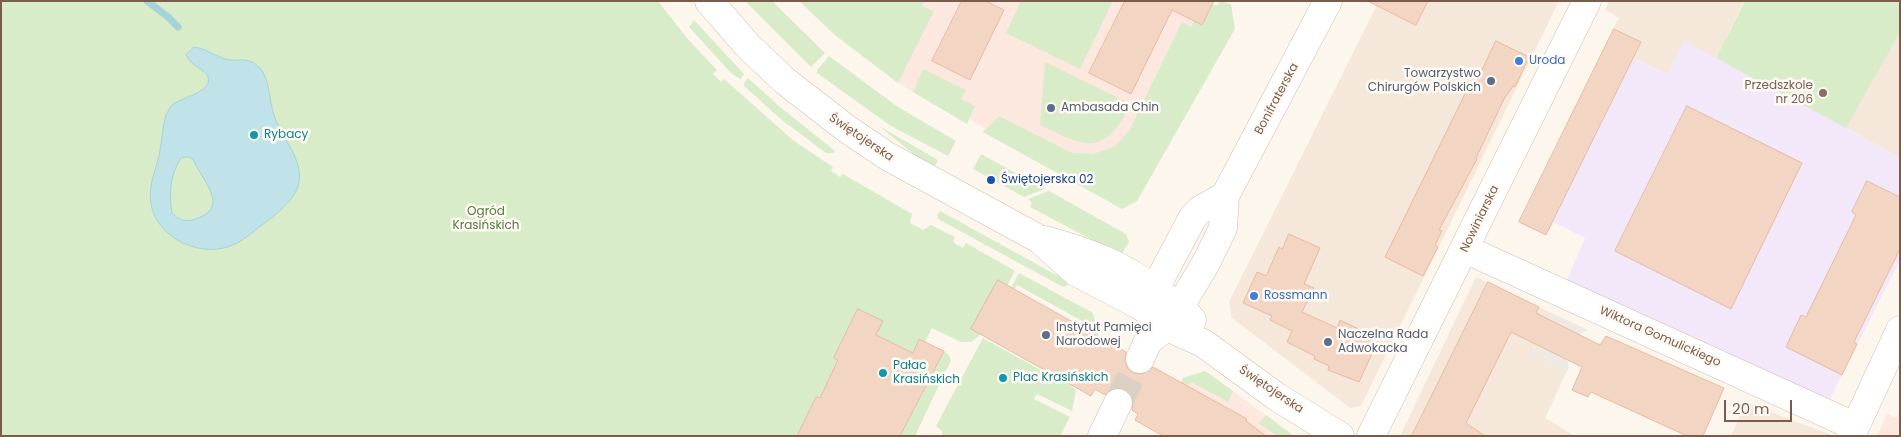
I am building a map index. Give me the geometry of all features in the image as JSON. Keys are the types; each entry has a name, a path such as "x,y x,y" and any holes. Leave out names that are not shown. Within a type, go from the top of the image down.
{"street":[{"name":"Świętojerska","path":"709,1 743,40 785,82 839,124 887,156 1039,239 1106,259 1151,300 1159,334 1193,321 1203,343 1277,397 1340,436"},
{"name":"Bonifraterska","path":"1159,334 1220,236 1223,228 1226,196 1328,1"},
{"name":"Nowiniarska","path":"1371,436 1587,1"},
{"path":"1159,334 1151,300 1193,217 1200,210 1226,196"},
{"name":"Wiktora Gomulickiego","path":"1465,249 1852,431"},
{"path":"1852,431 1900,330"},
{"path":"1102,436 1118,402"}],"shaded area":[{"name":"Ambasada Chin","path":"799,1 1214,1 1114,203 983,132 985,128 969,119 967,124 898,83 835,35"},
{"path":"1379,1 1559,1 1361,406 1350,408 1232,318 1229,302"},
{"path":"1609,1 1744,1 1716,58 1667,74 1633,58 1546,235 1519,222 1619,18 1605,10"},
{"path":"1745,1 1900,1 1900,33 1846,128 1900,158 1900,260 1827,405 1565,284 1585,238 1553,222 1633,58 1667,74 1684,41 1716,58"},
{"path":"1900,33 1900,158 1846,128"},
{"path":"1476,277 1552,313 1531,356 1566,373 1545,418 1575,436 1400,436"},
{"path":"1552,313 1588,330 1579,335 1567,359 1569,367 1566,373 1531,356"},
{"path":"1205,371 1294,436 1178,436 1160,425 1183,378"},
{"path":"1746,402 1786,418 1835,436 1731,436"},
{"path":"1899,412 1900,436 1877,436 1887,414 1896,418"}],"green space":[{"name":"Ogród Krasińskich","path":"1,1 658,1 686,37 717,70 713,74 721,82 724,79 794,141 833,167 831,171 840,177 843,174 912,214 910,223 923,230 931,225 955,237 953,242 963,248 966,243 1015,271 979,336 971,342 961,342 932,328 925,342 919,339 913,353 876,335 882,321 858,309 834,358 839,360 820,398 816,397 797,436 1,436"},
{"path":"745,1 772,1 825,53 811,67"},
{"path":"799,1 925,1 922,6 934,11 898,83 835,35"},
{"path":"1021,1 1113,1 1080,69 1006,33"},
{"path":"1220,1 1231,4 1235,29 1137,201 1122,209 983,132 999,116 1072,153 1093,154 1114,147 1129,131 1182,22 1191,27 1194,21 1202,25 1213,4 1217,6"},
{"name":"Przedszkole nr 206","path":"1745,1 1900,1 1900,33 1846,128 1716,58"},
{"path":"694,20 744,74 740,79 730,72 689,27"},
{"path":"829,56 898,107 956,141 948,156 891,126 817,73 817,70"},
{"path":"1045,62 1131,104 1112,133 1102,140 1093,143 1082,142 1070,139 1040,125"},
{"path":"923,69 966,90 961,99 975,106 967,124 913,92"},
{"path":"748,78 780,107 835,151 834,153 826,153 783,121 744,86"},
{"path":"879,126 938,160 935,166 915,155"},
{"path":"981,154 1045,189 1024,197 973,169"},
{"path":"1049,191 1126,234 1129,242 1121,255 1030,207 1032,203 1028,199"},
{"path":"940,211 1069,282 1067,286 1063,287 938,219 937,215"},
{"path":"1019,273 1093,313 1099,337 1091,332 1093,327 1017,285 988,330"},
{"path":"983,338 1055,378 1066,382 1076,390 1072,411 1037,394 1034,399 1070,417 1060,436 942,436 942,431 936,426"},
{"path":"944,351 949,355 951,361 942,378 940,377 941,374 936,372 932,383 936,385 937,382 940,383 915,436 900,435"},
{"path":"1205,371 1233,391 1228,402 1191,382 1187,386 1181,382 1183,378"},
{"path":"1266,415 1294,436 1277,436 1259,423"}],"water":[{"path":"194,47 225,59 253,62 259,67 266,80 276,121 294,155 299,173 299,182 294,194 281,209 243,239 222,248 196,248 183,243 162,227 155,216 151,204 151,185 159,156 166,115 172,105 201,91 208,82 205,72 192,63 186,55","holes":["188,157 193,159 211,193 213,201 211,209 204,215 186,221 172,213 171,184 177,164 181,158"]}],"building":[{"path":"962,1 986,1 1004,10 970,80 932,61"},
{"path":"1125,1 1214,1 1202,25 1172,10 1131,94 1089,73"},
{"path":"1368,1 1428,1 1416,25"},
{"path":"1614,29 1641,42 1546,235 1519,222"},
{"path":"1496,41 1529,57 1515,87 1513,86 1504,99 1477,159 1439,230 1442,231 1435,245 1438,247 1423,276 1385,257 1464,96 1471,84 1474,86"},
{"path":"1687,106 1802,163 1731,309 1615,251"},
{"path":"1867,181 1900,197 1900,249 1854,342 1857,344 1842,375 1786,347 1801,315 1806,317 1856,215 1852,212"},
{"path":"1289,234 1320,248 1304,284 1314,288 1302,312 1337,328 1340,320 1365,332 1363,336 1377,343 1359,382 1328,370 1329,366 1314,359 1315,356 1287,342 1292,331 1270,320 1272,316 1243,303 1257,272 1266,276 1279,247 1282,249"},
{"path":"998,280 1126,352 1125,361 1128,369 1133,373 1142,374 1153,367 1247,419 1246,421 1266,436 1163,436 1135,420 1138,414 1132,410 1133,401 1131,394 1125,389 1116,388 1105,395 1095,389 1091,396 971,329"},
{"path":"1488,282 1539,307 1536,313 1600,345 1606,336 1724,388 1703,436 1687,436 1591,392 1588,397 1572,390 1582,367 1511,332 1466,423 1485,436 1412,436"},
{"name":"Pałac Krasińskich","path":"858,309 883,321 876,335 913,353 919,339 944,351 900,436 797,436 816,397 820,398 838,360 834,358"}],"waterway":[{"path":"147,1 178,27"}],"tunnel":[{"path":"1118,403 1140,359"}],"place":[{"name":"Uroda","path":"1519,61"},
{"name":"Towarzystwo Chirurgów Polskich","path":"1491,81"},
{"name":"Przedszkole nr 206","path":"1823,93"},
{"name":"Ambasada Chin","path":"1051,108"},
{"name":"Rybacy","path":"254,135"},
{"name":"Świętojerska 02","path":"991,180"},
{"name":"Rossmann","path":"1254,296"},
{"name":"Instytut Pamięci Narodowej","path":"1046,335"},
{"name":"Naczelna Rada Adwokacka","path":"1328,342"},
{"name":"Pałac Krasińskich","path":"883,373"},
{"name":"Plac Krasińskich","path":"1003,378"}]}
